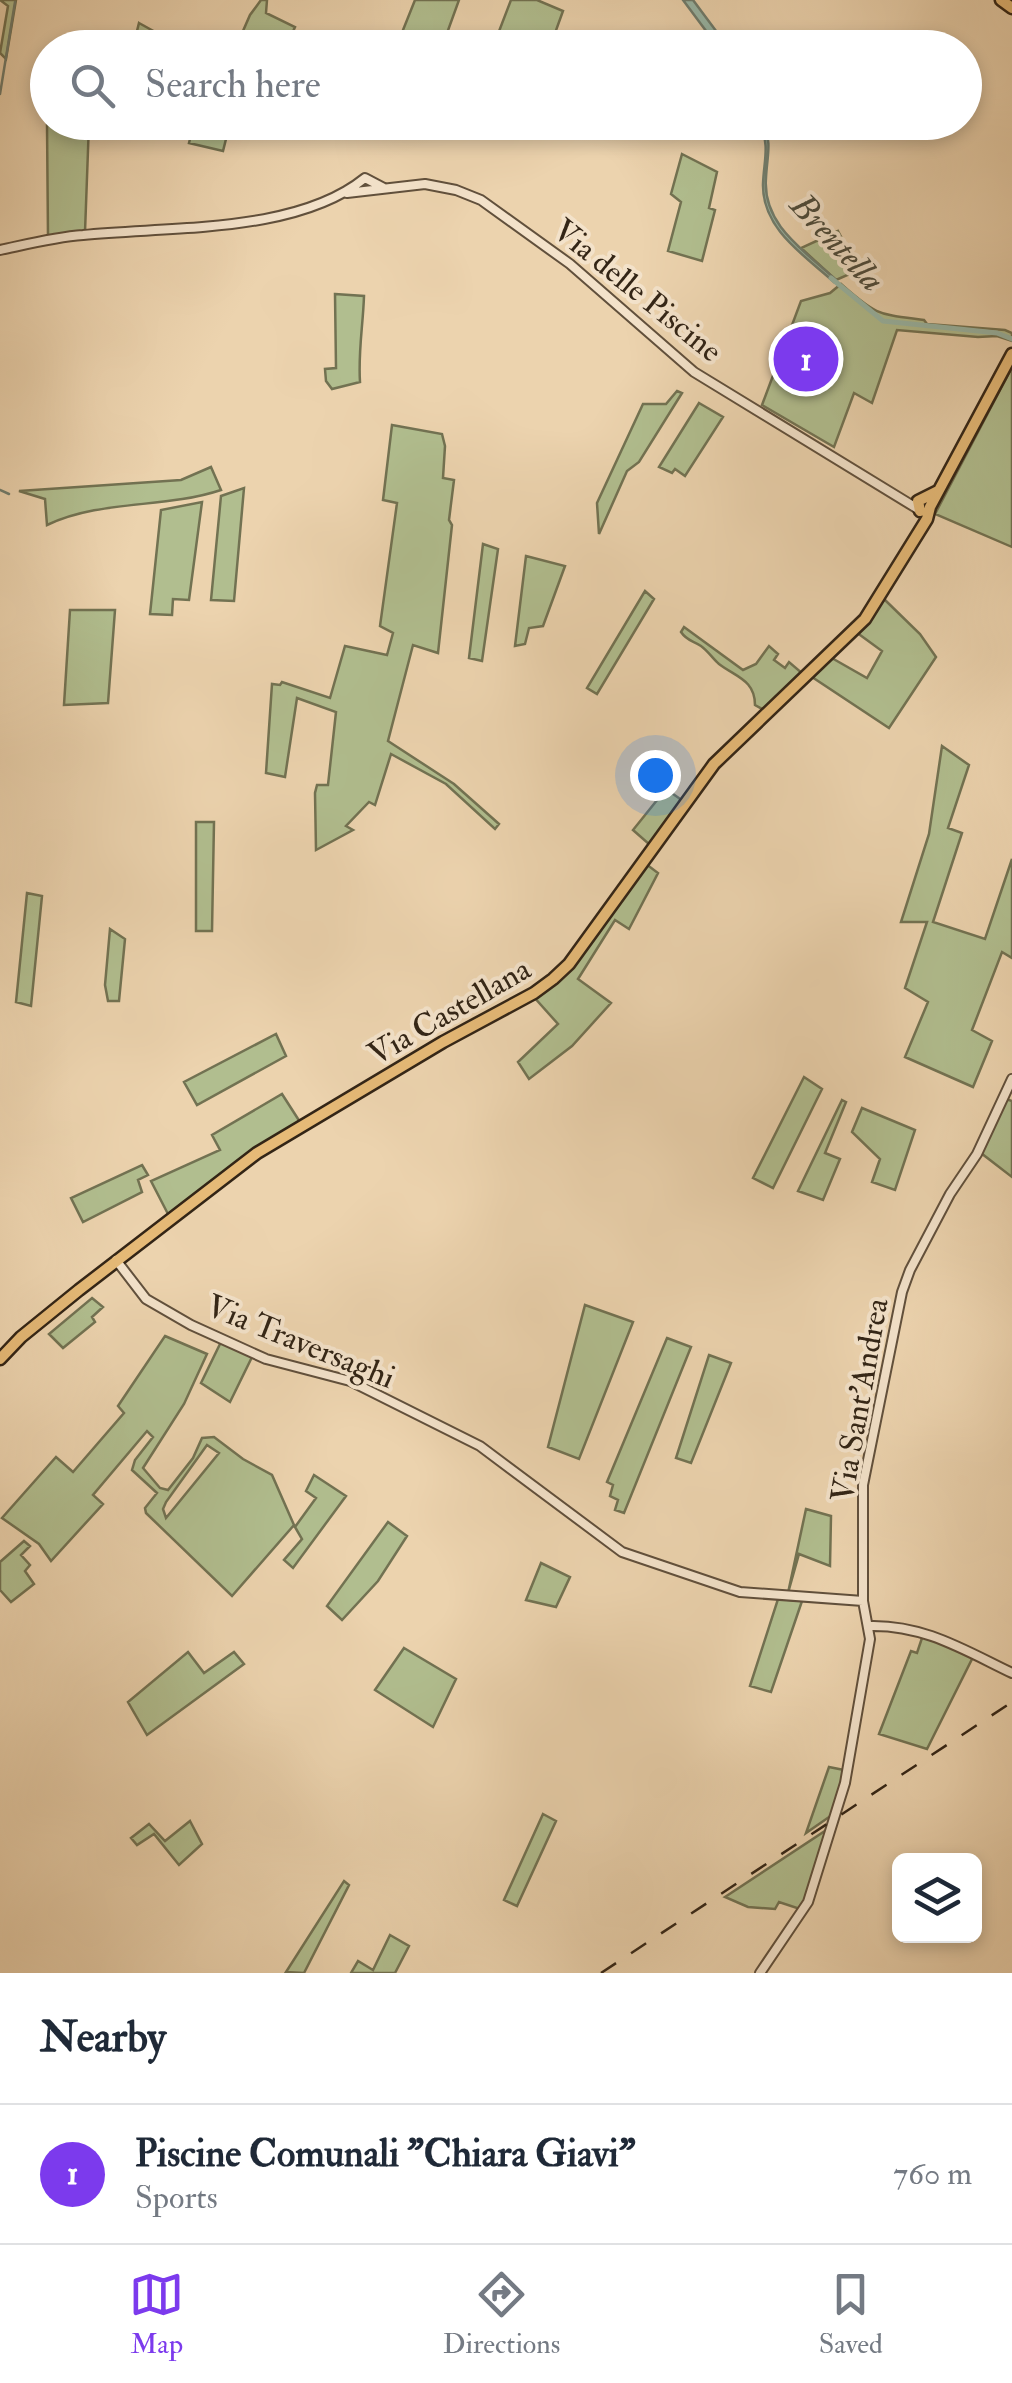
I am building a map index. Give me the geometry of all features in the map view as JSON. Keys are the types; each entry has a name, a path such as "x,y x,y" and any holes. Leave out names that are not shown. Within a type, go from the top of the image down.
{"main road":[{"path":"1001,0 1012,8"},
{"name":"Via Castellana","path":"0,1360 22,1337 116,1260 257,1154 443,1042 534,993 569,964 714,764 866,619 919,531 924,505 941,488 1012,354"}],"street":[{"name":"Via delle Piscine","path":"0,250 81,235 229,225 324,202 367,187 436,185 481,200 570,264 694,372 903,499 924,505"},
{"name":"Via Sant'Andrea","path":"760,1973 808,1902 844,1783 870,1639 863,1601 863,1485 902,1292 950,1194 977,1154 1012,1079"},
{"name":"Via Traversaghi","path":"116,1260 146,1299 191,1325 266,1359 350,1381 480,1446 622,1552 740,1592 863,1601"},
{"path":"868,1626 888,1625 929,1633 1012,1673"}],"green space":[{"path":"0,0 16,0 6,59 0,53 8,6"},
{"path":"261,0 267,0 266,13 295,27 243,30"},
{"path":"415,0 459,0 448,30 403,30"},
{"path":"511,0 537,0 563,11 556,30 500,30"},
{"path":"47,140 88,140 85,232 48,237"},
{"path":"190,140 226,140 223,151 189,143"},
{"path":"682,154 717,172 709,208 715,210 702,261 668,251 681,202 671,194"},
{"path":"838,231 859,270 836,280 801,248"},
{"path":"841,284 879,312 924,320 927,324 1005,330 1012,333 1012,341 997,336 897,330 872,403 854,393 834,447 762,405 801,301 830,293"},
{"path":"335,294 364,296 360,382 332,389 326,381 325,369 336,368"},
{"path":"1012,367 1012,547 935,514"},
{"path":"677,391 682,393 639,462 627,471 599,534 597,503 643,404 666,404"},
{"path":"699,403 723,417 685,476 675,469 672,473 659,467"},
{"path":"392,425 442,434 443,478 454,480 438,653 413,645 388,741 454,784 499,824 495,829 446,784 391,754 375,805 369,802 346,826 353,830 316,850 315,793 317,785 328,785 336,712 297,698 285,777 266,773 272,684 282,682 330,698 345,646 387,655 393,633 380,626 397,503 383,500"},
{"path":"211,467 221,490 178,500 89,511 47,525 45,499 19,491 181,480"},
{"path":"244,488 234,601 211,600 221,496"},
{"path":"202,502 189,600 173,599 172,615 150,614 161,510"},
{"path":"483,544 498,549 482,661 469,658"},
{"path":"526,556 565,566 543,626 529,628 525,644 515,646"},
{"path":"645,591 654,599 597,694 587,688"},
{"path":"884,599 920,634 936,657 889,728 812,677 830,657 867,678 882,651 856,632"},
{"path":"70,610 115,610 108,703 64,705"},
{"path":"684,627 743,670 756,664 769,646 778,654 774,660 785,668 789,662 803,674 764,710 755,705 748,684 685,637 681,632"},
{"path":"942,746 969,765 948,828 962,833 933,922 985,939 1012,859 1012,958 1002,952 972,1030 992,1041 973,1087 905,1057 928,1002 905,988 927,922 901,922 929,834"},
{"path":"666,789 683,801 650,845 633,830"},
{"path":"196,822 214,822 212,931 196,931"},
{"path":"646,864 658,873 629,929 615,920 578,979 611,1003 572,1046 529,1079 518,1062 558,1024 533,996 558,979"},
{"path":"27,893 42,896 31,1006 16,1002"},
{"path":"110,929 125,939 119,1001 108,1001 105,985"},
{"path":"276,1034 286,1056 197,1105 184,1082"},
{"path":"804,1077 822,1089 773,1188 753,1178"},
{"path":"282,1094 300,1122 169,1216 151,1181 220,1150 212,1135"},
{"path":"1006,1099 1012,1101 1012,1177 981,1153"},
{"path":"842,1100 846,1102 825,1153 840,1159 823,1200 798,1191"},
{"path":"862,1108 915,1130 895,1190 872,1182 880,1159 852,1132"},
{"path":"142,1165 148,1175 138,1180 142,1192 83,1222 71,1198"},
{"path":"92,1298 103,1307 92,1317 95,1322 63,1348 49,1334"},
{"path":"585,1305 633,1322 579,1459 548,1447"},
{"path":"165,1336 207,1354 184,1404 143,1468 160,1488 168,1490 193,1458 202,1438 214,1437 272,1475 294,1525 232,1596 146,1513 145,1508 157,1493 132,1470 153,1437 147,1431 93,1495 103,1504 51,1561 39,1544 2,1518 56,1457 73,1472 124,1413 118,1406","holes":["207,1445 219,1453 166,1518 166,1502"]},
{"path":"667,1338 691,1347 624,1513 615,1510 618,1500 610,1496 613,1485 607,1482"},
{"path":"221,1342 252,1357 230,1402 201,1383"},
{"path":"709,1355 731,1363 691,1463 676,1458"},
{"path":"314,1475 346,1496 293,1568 284,1560 302,1539 295,1527 316,1498 306,1491"},
{"path":"806,1509 831,1516 830,1566 799,1554 788,1593"},
{"path":"388,1522 407,1536 378,1581 342,1620 327,1606"},
{"path":"24,1541 30,1546 21,1555 30,1565 25,1571 34,1584 11,1602 0,1590 0,1562"},
{"path":"541,1563 570,1577 556,1607 526,1600"},
{"path":"778,1599 802,1601 771,1692 750,1686"},
{"path":"923,1635 973,1657 927,1749 879,1734 911,1651 917,1653"},
{"path":"404,1648 456,1679 433,1727 375,1690"},
{"path":"188,1652 204,1673 234,1652 244,1664 147,1735 128,1702"},
{"path":"829,1767 844,1770 832,1815 806,1833"},
{"path":"543,1814 556,1821 517,1906 504,1900"},
{"path":"190,1821 202,1844 179,1865 154,1834 137,1845 131,1838 149,1824 165,1841"},
{"path":"828,1829 810,1891 800,1909 779,1902 775,1909 748,1907 725,1897"},
{"path":"344,1881 349,1885 304,1973 286,1972"},
{"path":"390,1935 409,1946 395,1973 351,1973 358,1961 373,1970"}],"shaded area":[{"path":"683,0 693,0 715,30 705,30"},
{"path":"765,140 768,140 766,178 771,210 788,236 834,282 787,240 769,214 763,184"}],"waterway":[{"path":"0,94 15,2"},
{"name":"Brentella","path":"831,278 883,321 997,333 1012,339"},
{"path":"0,490 9,494"}],"railway":[{"path":"601,1973 1012,1702"}],"place":[{"name":"Piscine Comunali \"Chiara Giavi\"","path":"806,359"}]}
